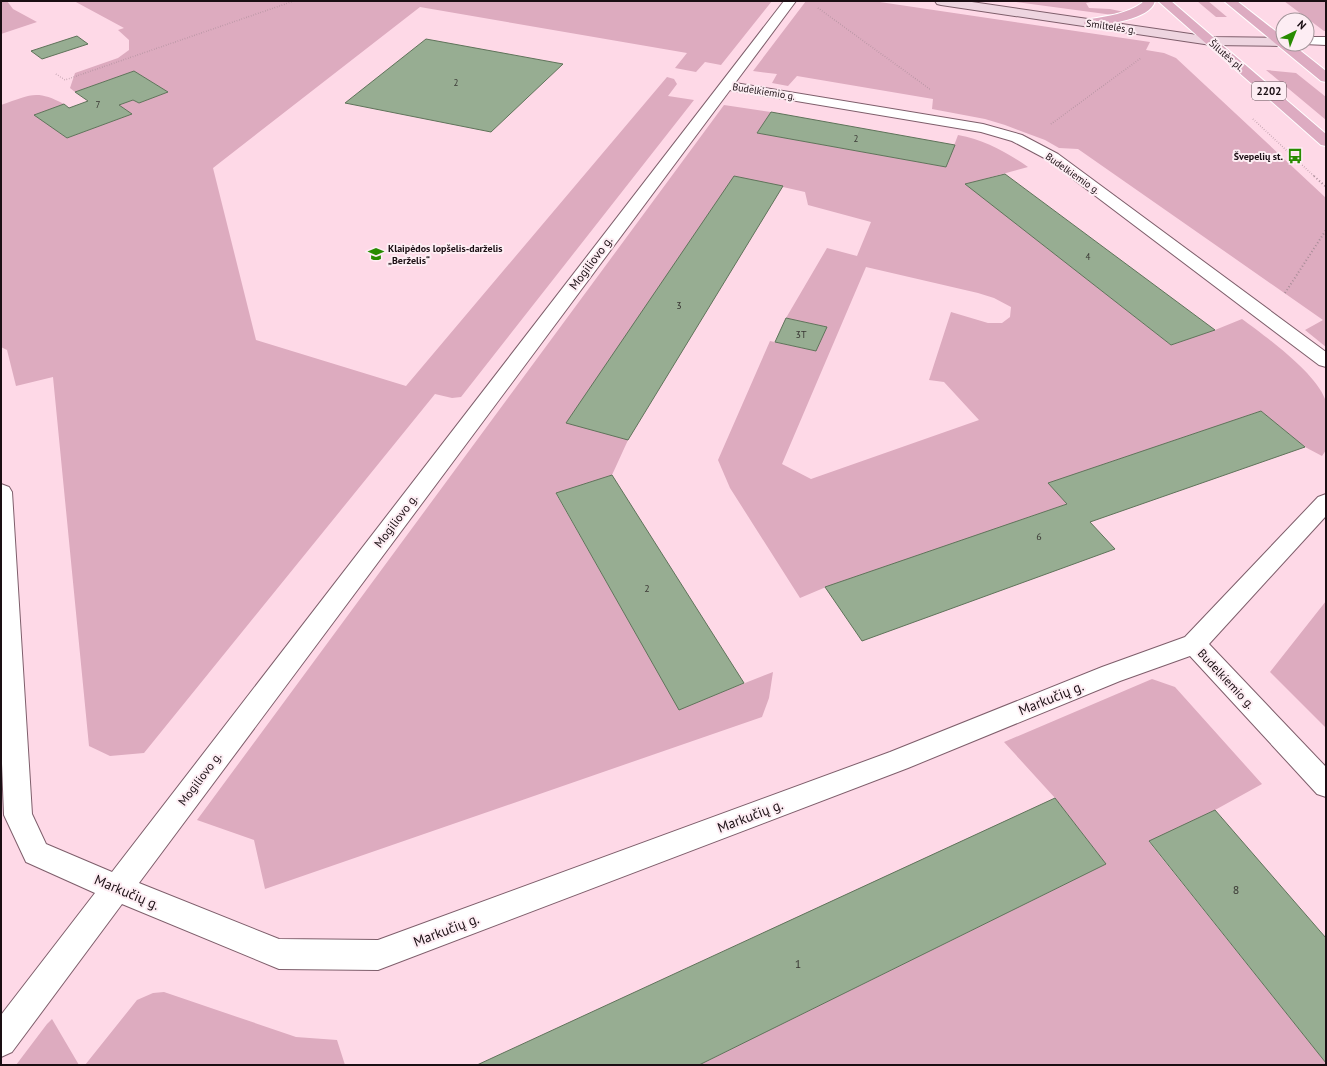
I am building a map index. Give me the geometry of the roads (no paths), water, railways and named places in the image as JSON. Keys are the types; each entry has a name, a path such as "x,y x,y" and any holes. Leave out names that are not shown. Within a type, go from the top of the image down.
{"main road":[{"path":"1090,23 1138,13 1148,5 1148,1"},
{"name":"Šilutės pl.","path":"1164,1 1326,142"},
{"path":"1230,1 1275,37"},
{"path":"1294,52 1326,78"}],"street":[{"name":"Mogiliovo g.","path":"1,1041 790,1"},
{"name":"Smiltelės g.","path":"941,1 1211,41 1275,43"},
{"path":"1315,41 1326,41"},
{"name":"Budelkiemio g.","path":"726,85 983,128 1017,138 1053,157 1326,361"},
{"name":"Markučių g.","path":"1,492 18,815 36,853 279,954 378,955 899,760 1111,674 1194,644"},
{"name":"Budelkiemio g.","path":"1326,502 1194,644 1326,785"}],"place":[{"name":"Švepelių st.","path":"1295,156"},
{"name":"Klaipėdos lopšelis-darželis „Berželis“","path":"376,254"}]}
